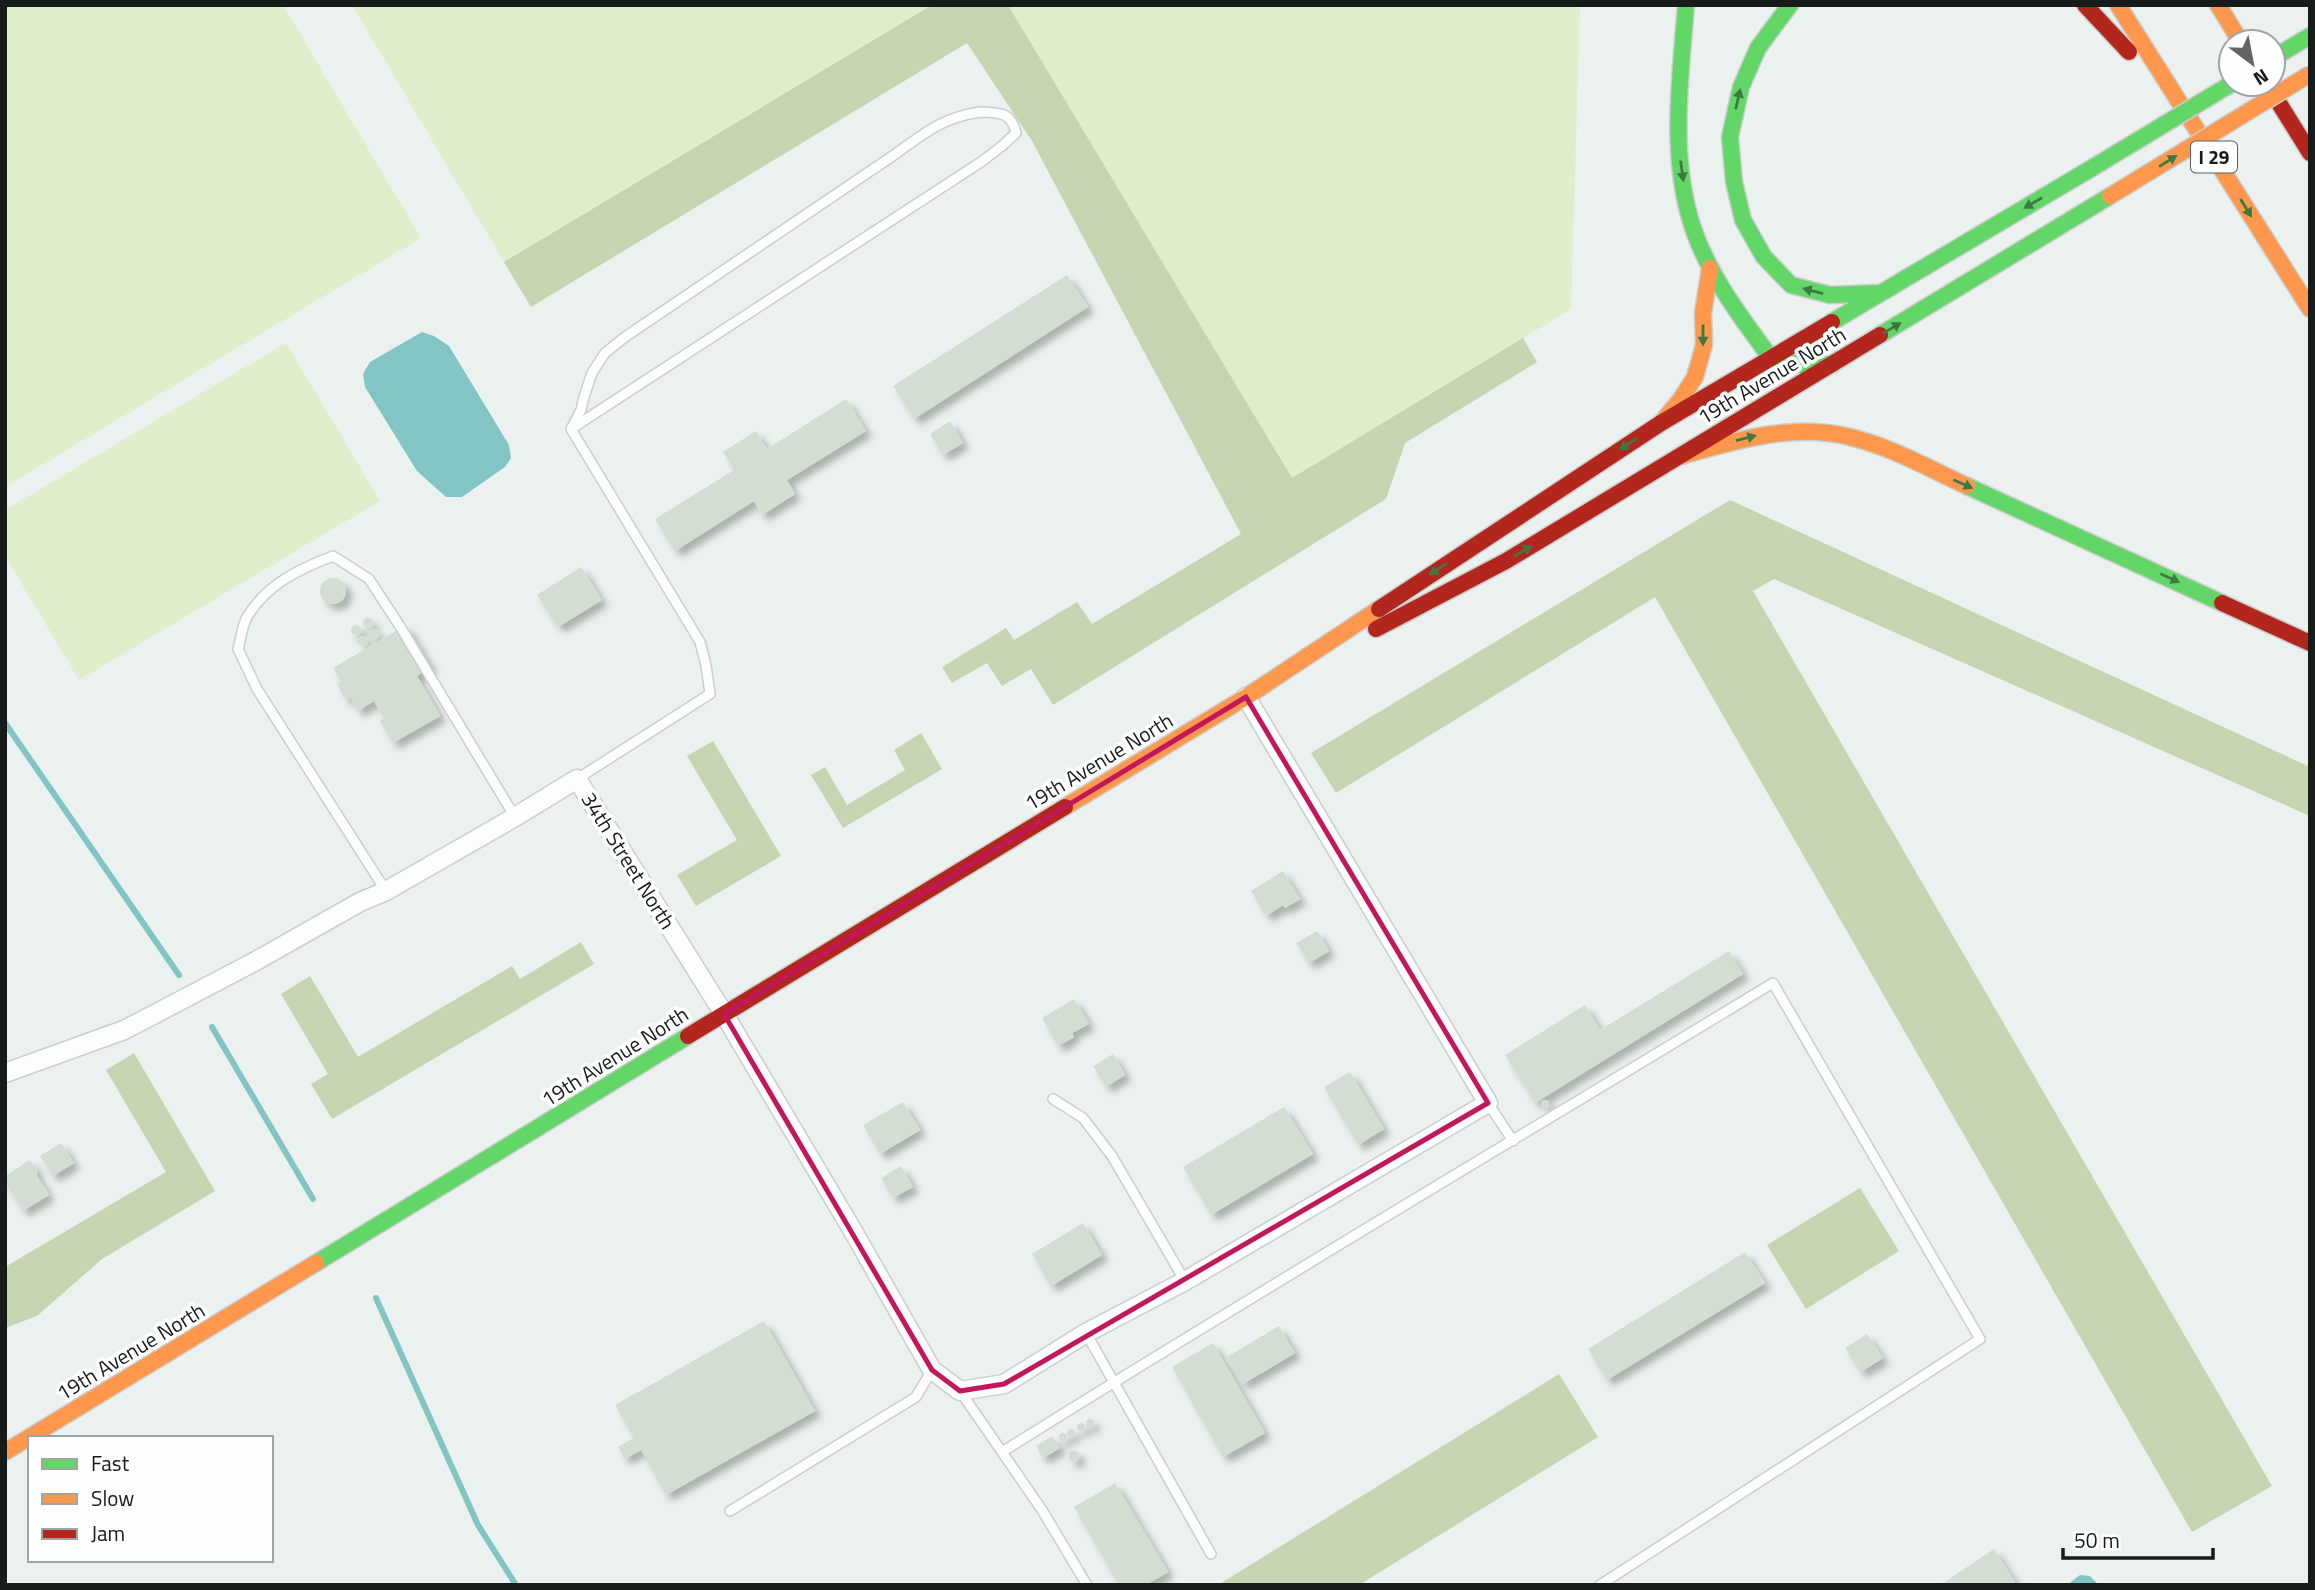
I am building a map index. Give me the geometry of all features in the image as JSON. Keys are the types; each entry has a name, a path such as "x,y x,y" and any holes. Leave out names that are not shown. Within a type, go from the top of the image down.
{"main road":[{"path":"1686,5 1681,62 1680,164 1690,219 1710,268 1770,357 1805,366 1833,364"},
{"path":"1790,5 1758,48 1741,87 1730,137 1734,182 1743,220 1764,257 1791,285 1830,295 1880,293"},
{"path":"2085,5 2194,124"},
{"name":"I 29","path":"2118,5 2310,309"},
{"path":"2218,5 2232,28"},
{"path":"2287,50 2310,36"},
{"name":"19th Avenue North","path":"1246,697 1506,561 2310,74"},
{"name":"19th Avenue North","path":"31,1436 1246,697 1661,423 2217,92"},
{"path":"2276,98 2307,147"},
{"path":"1661,423 1695,377 1704,345 1703,313 1710,268"},
{"path":"1681,456 1767,434 1801,430 1847,436 1893,452 2310,643"},
{"name":"19th Avenue North","path":"5,1452 28,1438"}],"street":[{"path":"932,1370 960,1391 1004,1384 1086,1333 1185,1280 1488,1102 1246,697"},
{"path":"5,1073 124,1030 254,962 360,902 386,891 576,779"},
{"name":"34th Street North","path":"576,779 724,1014 932,1370"}],"lane":[{"path":"980,112 1003,113 1013,122 1016,133 981,162 571,429 581,410 592,373 605,354 625,337 936,125 958,116 980,112"},
{"name":"34th Street North","path":"571,429 700,642 710,694 576,779"},
{"path":"386,891 257,689 238,649 246,618 271,589 301,568 333,556 369,579 515,817"},
{"path":"1002,1452 1773,982 1980,1339 1600,1585"},
{"path":"1053,1099 1083,1118 1112,1156 1185,1280"},
{"path":"1488,1102 1513,1141"},
{"path":"1086,1333 1211,1554"},
{"path":"730,1511 916,1397 932,1370"},
{"path":"960,1391 1042,1510 1087,1585"}],"highlighted area":[{"path":"1246,697 1488,1103 1004,1384 960,1391 932,1370 724,1014"}],"green space":[{"path":"5,5 283,5 421,238 5,487"},
{"path":"352,5 932,5 504,262"},
{"path":"932,5 1008,5 1292,478 1523,338 1537,362 1405,443 1386,499 1053,705 1031,669 1002,686 987,663 952,683 942,667 1006,628 1014,640 1077,602 1092,624 1241,534 1032,141 967,43 531,307 504,262"},
{"path":"1008,5 1580,5 1571,309 1292,479"},
{"path":"286,343 380,501 79,680 5,556 5,510"},
{"path":"1730,500 2310,767 2310,816 1774,579 1753,591 2272,1486 2192,1532 1655,597 1336,793 1311,753"},
{"path":"921,733 942,769 843,828 811,775 825,767 847,805 905,770 894,750"},
{"path":"713,741 781,856 696,906 677,875 737,840 687,756"},
{"path":"581,942 594,964 332,1119 311,1084 328,1074 281,994 310,976 358,1057 512,966 520,979"},
{"path":"134,1053 215,1191 102,1259 37,1316 5,1328 5,1267 166,1172 106,1070"},
{"path":"1860,1188 1899,1251 1806,1309 1767,1245"},
{"path":"1559,1374 1598,1437 1359,1585 1218,1585"}],"water":[{"path":"422,332 449,346 509,445 511,458 505,467 462,497 446,497 417,471 365,387 363,374 370,362"},
{"path":"2080,1575 2090,1576 2099,1585 2067,1585"}],"building":[{"path":"1067,275 1088,307 914,419 893,386"},
{"path":"846,399 866,431 787,480 795,494 762,515 754,501 675,551 655,519 734,470 723,452 756,431 767,449"},
{"path":"950,421 963,443 943,455 930,434"},
{"path":"581,567 602,600 558,627 537,595"},
{"path":"333,578 342,582 346,591 342,600 333,604 324,600 320,591 324,582"},
{"path":"368,618 372,619 372,627 368,628 364,627 363,623 364,619"},
{"path":"356,625 360,626 360,634 356,635 352,634 351,630 352,626"},
{"path":"406,625 431,667 417,676 440,716 393,743 380,721 384,718 374,701 358,711 350,697 346,700 337,684 341,682 333,668"},
{"path":"374,629 378,630 378,638 374,639 370,638 369,634 370,630"},
{"path":"363,636 367,637 367,645 363,646 359,645 358,641 359,637"},
{"path":"1283,871 1300,899 1285,908 1283,905 1266,916 1251,891"},
{"path":"1317,931 1329,951 1309,963 1296,943"},
{"path":"1729,951 1743,974 1535,1103 1505,1055 1585,1005 1600,1030"},
{"path":"1074,999 1089,1024 1072,1033 1074,1037 1058,1046 1042,1018"},
{"path":"1113,1054 1125,1075 1106,1087 1093,1066"},
{"path":"1350,1072 1384,1129 1358,1145 1324,1087"},
{"path":"1545,1100 1549,1104 1545,1108 1541,1104"},
{"path":"903,1102 920,1130 880,1154 863,1125"},
{"path":"1284,1107 1313,1154 1211,1215 1183,1167"},
{"path":"61,1143 74,1163 53,1176 40,1156"},
{"path":"30,1160 49,1195 23,1211 5,1182 5,1176"},
{"path":"901,1166 913,1187 893,1198 881,1178"},
{"path":"1083,1223 1102,1255 1051,1286 1032,1254"},
{"path":"1745,1252 1765,1283 1607,1380 1588,1349"},
{"path":"764,1321 815,1411 666,1495 641,1450 625,1459 618,1447 634,1438 615,1405"},
{"path":"1279,1326 1295,1353 1243,1384 1227,1357"},
{"path":"1867,1334 1883,1358 1861,1372 1845,1348"},
{"path":"1213,1343 1265,1433 1223,1457 1172,1367"},
{"path":"1090,1419 1094,1423 1090,1427 1086,1423"},
{"path":"1081,1423 1085,1427 1081,1431 1077,1427"},
{"path":"1071,1429 1075,1433 1071,1437 1067,1433"},
{"path":"1063,1433 1067,1437 1063,1441 1059,1437"},
{"path":"1052,1436 1060,1448 1043,1458 1036,1446"},
{"path":"1074,1450 1080,1456 1074,1462 1068,1456"},
{"path":"1115,1483 1168,1572 1146,1585 1119,1585 1074,1507"},
{"path":"1994,1549 2015,1582 2010,1585 1940,1585"}],"waterway":[{"path":"5,723 179,975"},
{"path":"212,1027 313,1199"},
{"path":"376,1298 478,1525 516,1585"}],"traffic: fast":[{"path":"1686,5 1679,93 1679,153 1688,211 1697,239 1720,285 1770,357 1805,366 1833,364"},
{"path":"1790,5 1758,48 1741,87 1730,137 1734,182 1743,220 1764,257 1791,285 1830,295 1880,293"},
{"path":"2287,50 2310,36"},
{"path":"2092,168 2217,92"},
{"path":"1832,322 2092,168"},
{"path":"1880,335 2110,196"},
{"path":"1967,486 2222,603"},
{"path":"316,1263 688,1036"}],"traffic: slow":[{"path":"2118,5 2310,309"},
{"path":"2218,5 2232,28"},
{"path":"2110,196 2310,74"},
{"path":"1661,423 1695,377 1704,345 1703,313 1710,268"},
{"path":"1681,456 1766,435 1788,432 1832,434 1883,447 1967,486"},
{"path":"1065,807 1246,697 1379,609"},
{"path":"31,1436 316,1263"},
{"path":"5,1452 28,1438"}],"traffic: jam":[{"path":"2085,5 2129,52"},
{"path":"2276,98 2310,153"},
{"path":"1379,609 1661,423 1832,322"},
{"path":"1376,629 1506,561 1880,335"},
{"path":"2222,603 2310,643"},
{"path":"688,1036 1065,807"}]}
